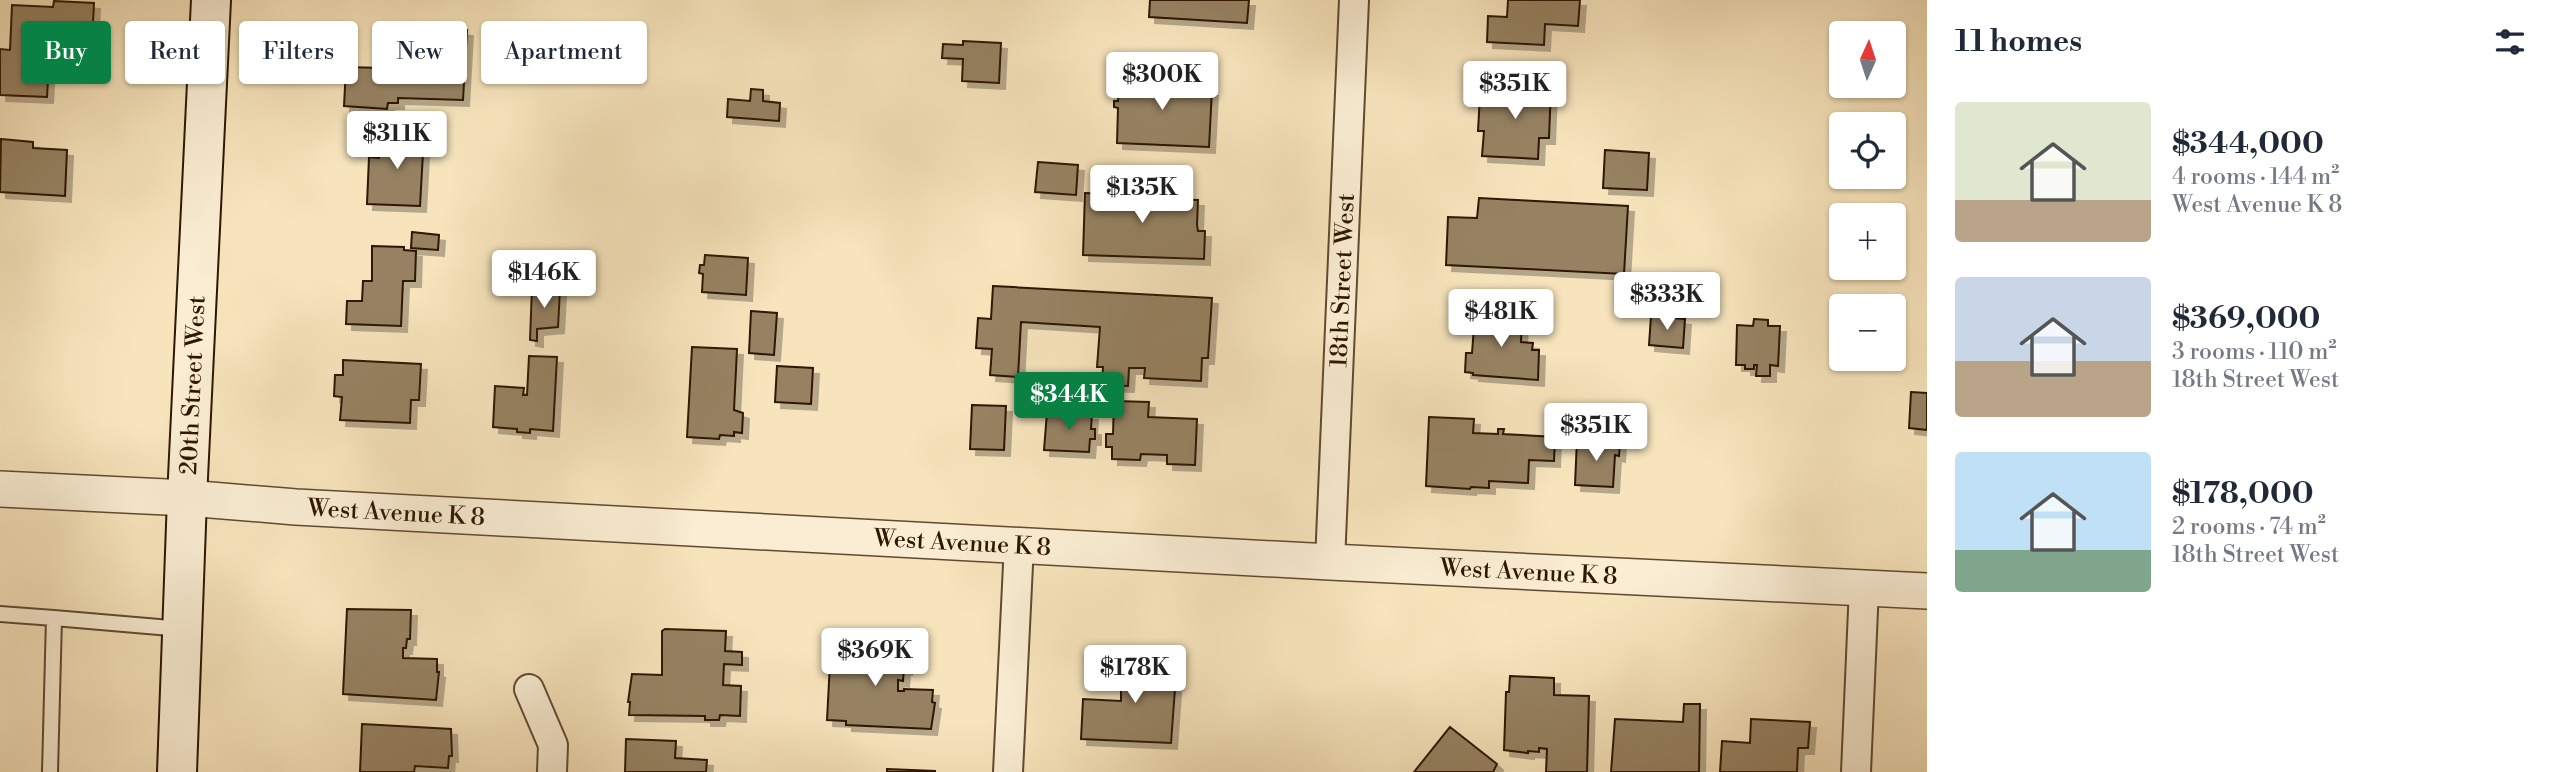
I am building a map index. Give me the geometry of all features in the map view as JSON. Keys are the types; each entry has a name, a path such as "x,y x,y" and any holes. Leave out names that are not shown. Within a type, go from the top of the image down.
{"main road":[{"name":"20th Street West","path":"177,772 211,0"}],"street":[{"name":"18th Street West","path":"1330,562 1354,0"},
{"name":"West Avenue K 8","path":"0,489 1330,562 1927,591"},
{"path":"1008,772 1019,544"},
{"path":"1856,772 1864,587"},
{"path":"529,689 553,745 552,772"}],"lane":[{"path":"0,614 183,629"},
{"path":"50,772 54,618"}],"building":[{"path":"1150,0 1249,0 1247,23 1149,17"},
{"path":"1508,0 1580,0 1578,26 1545,24 1544,45 1487,42 1488,16 1507,17"},
{"path":"54,1 94,3 93,21 21,21 21,84 48,84 47,97 0,95 0,49 10,50 12,5 53,7"},
{"path":"963,41 1001,43 999,83 962,81 963,59 942,58 943,44 963,45"},
{"path":"358,67 372,68 372,84 464,84 463,100 398,98 398,103 388,103 387,109 344,106 345,84 358,84"},
{"path":"1119,75 1184,78 1184,88 1212,90 1209,147 1117,143 1118,108 1114,107 1114,101 1118,101"},
{"path":"1493,86 1551,88 1549,138 1539,138 1538,159 1482,156 1484,131 1478,131 1480,95 1493,96"},
{"path":"751,89 763,90 763,101 780,103 779,121 727,117 728,99 750,101"},
{"path":"379,134 424,135 420,206 367,204 369,157 379,158"},
{"path":"1,139 33,142 33,148 67,150 65,196 0,192"},
{"path":"1605,150 1649,153 1647,190 1603,188"},
{"path":"1038,162 1078,165 1076,195 1035,192"},
{"path":"1120,186 1161,187 1161,199 1198,200 1198,231 1205,231 1204,259 1083,255 1085,193 1120,194"},
{"path":"1479,198 1628,206 1624,274 1446,265 1448,217 1477,218"},
{"path":"412,232 439,235 438,250 411,248"},
{"path":"372,246 404,247 404,250 416,251 415,281 403,281 401,326 346,324 347,301 362,301 363,281 372,281"},
{"path":"705,255 748,258 746,295 702,292 703,274 699,273 700,265 704,265"},
{"path":"993,286 1212,298 1208,358 1202,358 1201,381 1144,378 1145,368 1129,368 1128,386 1102,385 1103,367 1097,367 1100,327 1021,322 1018,377 990,375 992,349 976,348 978,318 991,319"},
{"path":"532,288 560,290 558,327 537,329 537,341 530,340"},
{"path":"751,311 777,313 774,355 749,353"},
{"path":"1475,313 1522,316 1521,342 1533,343 1532,350 1539,350 1538,380 1473,375 1465,372 1466,353 1472,353"},
{"path":"1651,316 1685,319 1683,348 1649,345"},
{"path":"1754,319 1768,320 1768,326 1780,326 1778,366 1770,365 1770,376 1756,376 1757,365 1754,365 1754,369 1745,369 1745,365 1736,365 1737,325 1753,326"},
{"path":"692,347 737,349 734,410 743,413 742,433 734,432 734,436 720,435 719,439 687,437"},
{"path":"529,356 557,357 553,431 530,429 530,433 493,427 495,386 524,388 523,395 527,395"},
{"path":"343,360 421,364 419,400 411,400 410,423 340,420 342,397 334,396 335,375 343,375"},
{"path":"777,366 813,368 811,404 775,402"},
{"path":"1911,392 1927,393 1927,430 1909,428"},
{"path":"1114,401 1149,402 1148,417 1197,419 1195,465 1167,464 1167,455 1141,454 1140,460 1112,459 1112,447 1106,447 1106,434 1113,434"},
{"path":"972,405 1006,406 1004,450 970,449"},
{"path":"1047,412 1092,414 1091,429 1095,429 1095,439 1090,439 1089,452 1044,450"},
{"path":"1429,417 1474,419 1473,433 1498,434 1498,429 1504,429 1503,434 1555,437 1554,461 1529,460 1528,483 1489,481 1489,488 1470,489 1426,486"},
{"path":"1577,439 1620,443 1619,456 1615,455 1613,487 1575,485"},
{"path":"347,609 411,610 410,639 407,639 406,648 403,648 403,658 437,659 439,672 436,700 343,694"},
{"path":"662,631 726,631 725,651 742,652 742,665 724,664 723,685 741,686 740,716 720,715 719,720 705,720 705,716 629,715 632,674 662,675"},
{"path":"850,641 905,644 906,669 903,681 898,680 898,691 933,690 932,702 935,703 931,729 846,725 846,721 827,720 831,644 849,645"},
{"path":"1119,658 1177,662 1171,743 1081,739 1083,699 1121,701 1121,686 1117,686"},
{"path":"1510,676 1554,678 1554,695 1589,696 1587,772 1546,772 1547,749 1539,748 1539,752 1528,753 1504,750 1506,692 1509,692"},
{"path":"1684,704 1700,704 1699,772 1611,772 1615,719 1683,722"},
{"path":"1751,719 1810,722 1808,748 1798,748 1797,772 1720,772 1722,741 1750,743"},
{"path":"362,724 451,729 452,756 449,756 448,768 415,766 414,772 360,772"},
{"path":"1450,727 1497,764 1493,772 1414,772"},
{"path":"626,739 676,741 675,758 707,760 706,772 625,772"},
{"path":"887,769 936,771 887,772"}]}
